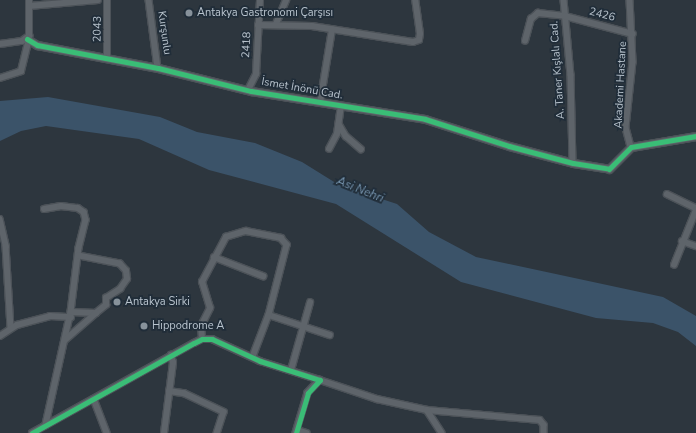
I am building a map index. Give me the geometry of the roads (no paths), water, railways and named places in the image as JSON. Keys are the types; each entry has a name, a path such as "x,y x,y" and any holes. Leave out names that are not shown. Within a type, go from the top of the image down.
{"street":[{"path":"0,78 21,71 31,32 29,3 98,0"},
{"name":"2043","path":"107,58 108,0"},
{"name":"Kurşunlu","path":"149,0 158,68"},
{"name":"2418","path":"248,90 256,74 260,0"},
{"path":"276,24 286,0"},
{"path":"258,25 276,24 312,26 416,41 420,34 415,0"},
{"name":"A. Taner Kışlalı Cad.","path":"564,0 571,75 574,163"},
{"name":"Akademi Hastane","path":"630,0 633,34 626,128 632,147"},
{"name":"2426","path":"525,41 534,14 565,16 633,34"},
{"path":"320,103 332,30"},
{"name":"İsmet İnönü Cad.","path":"0,44 28,39 37,44 158,68 248,90 341,107 425,119 509,146 574,163 609,169 632,147"},
{"path":"329,149 338,123 341,107"},
{"path":"338,123 346,136 361,149"},
{"path":"632,147 696,136"},
{"path":"666,194 696,209 682,241 674,265"},
{"path":"44,209 66,206 83,210 86,224 79,256 71,314 46,424"},
{"path":"0,219 6,246 11,328"},
{"path":"202,339 201,326 210,308 202,282 226,237 238,231 267,234 285,241 287,245 269,315 253,357"},
{"path":"682,241 696,246"},
{"path":"65,341 106,305 106,298 120,289 127,279 126,271 120,264 79,256"},
{"path":"214,257 263,276"},
{"path":"291,370 310,303"},
{"path":"0,336 11,328 50,316 96,313"},
{"path":"269,315 330,335"},
{"path":"32,433 202,339 227,343 253,357 377,399 427,410 540,420 544,426 544,433"},
{"path":"164,433 171,356"},
{"path":"307,433 296,432 308,393 320,380"},
{"path":"169,391 184,394 224,412 217,433"},
{"path":"94,399 107,433"},
{"path":"427,410 442,433"}],"water":[{"path":"48,97 160,117 197,132 255,143 302,162 339,185 397,204 429,232 476,257 663,297 696,316 696,346 678,332 653,323 596,318 461,282 336,204 209,170 139,139 46,126 21,131 0,141 0,101"}],"place":[{"name":"Antakya Gastronomi Çarşısı","path":"189,13"},
{"name":"Antakya Sirki","path":"117,302"},
{"name":"Hippodrome A","path":"144,326"}],"water label":[{"name":"Asi Nehri","path":"360,190"}]}
